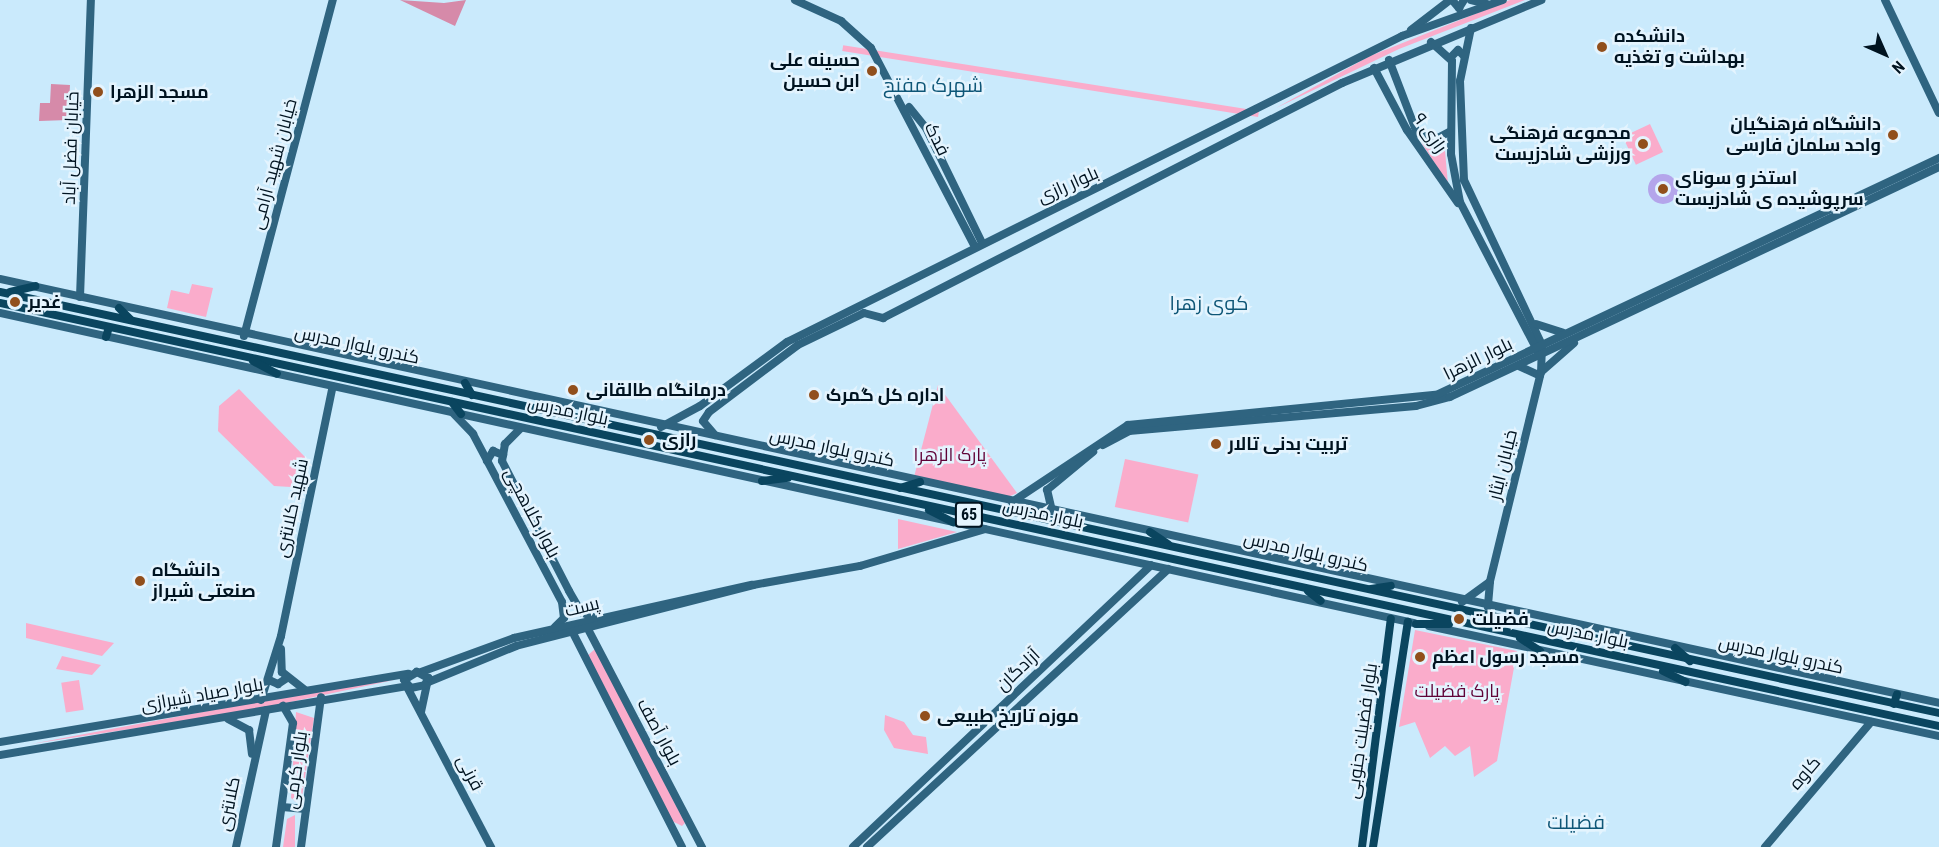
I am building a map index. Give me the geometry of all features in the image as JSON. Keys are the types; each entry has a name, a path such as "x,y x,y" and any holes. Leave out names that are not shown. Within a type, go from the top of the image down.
{"main road":[{"name":"خیابان فضل آباد","path":"80,297 91,0"},
{"name":"خیابان شهید آرامی","path":"244,336 333,0"},
{"name":"فدک","path":"795,0 841,21 865,42 900,97 978,245"},
{"path":"1402,36 1451,0 1456,8 1464,0"},
{"path":"1472,0 1499,2"},
{"name":"بلوار رازی","path":"720,438 705,427 709,411 787,350 864,313 883,318 1389,60 1541,0"},
{"path":"1886,0 1939,113"},
{"name":"بلوار رازی","path":"661,427 700,406 769,352 978,245 1402,36 1499,2"},
{"path":"1471,28 1464,56 1459,122 1469,199 1537,324 1538,346"},
{"path":"1431,42 1450,57"},
{"path":"1464,56 1458,50 1450,57 1449,132 1465,214 1528,333 1538,346"},
{"name":"رازی ۹","path":"1389,60 1390,73 1415,135 1429,141 1449,132"},
{"name":"رازی ۹","path":"1374,68 1465,214"},
{"path":"1381,78 1390,73"},
{"path":"1261,106 1268,120"},
{"name":"بلوار الزهرا","path":"1046,495 1061,477 1120,433 1416,406 1519,366 1879,191 1939,158"},
{"name":"بلوار الزهرا","path":"1012,502 1033,491 1117,428 1415,400 1513,358 1627,304 1879,191 1939,167"},
{"name":"کندرو بلوار مدرس","path":"0,279 326,354 720,438 1462,602 1939,703"},
{"path":"3,292 35,286"},
{"name":"بلوار مدرس","path":"3,292 898,489 1939,713"},
{"path":"874,298 883,318"},
{"name":"بلوار مدرس","path":"0,303 1939,726"},
{"path":"1627,304 1630,313"},
{"path":"119,308 130,320"},
{"path":"0,314 1939,736"},
{"path":"1513,358 1528,333 1537,324"},
{"path":"1537,324 1550,332 1565,333"},
{"path":"106,337 109,327"},
{"path":"1519,366 1541,374 1580,337"},
{"name":"خیابان ایثار","path":"1488,607 1490,582 1541,374 1538,346"},
{"path":"326,354 335,365 349,359"},
{"path":"244,357 277,374"},
{"path":"450,390 463,383 472,395"},
{"name":"شهید کلانتری","path":"281,636 333,386"},
{"path":"439,410 451,402 461,414"},
{"name":"بلوار کلاهچی","path":"452,412 473,434 561,599"},
{"path":"551,424 553,412"},
{"name":"بلوار کلاهچی","path":"521,428 511,435 502,455 581,612 597,618"},
{"path":"662,448 670,461"},
{"path":"487,461 494,451 502,455"},
{"path":"762,481 794,477"},
{"path":"898,489 920,482"},
{"path":"1033,491 1037,499 1046,495 1052,511"},
{"path":"918,504 957,523 963,532 955,540"},
{"name":"پست","path":"407,687 448,676 516,646 574,635 753,585 860,566 986,530"},
{"path":"1150,532 1173,548"},
{"path":"1227,572 1230,560"},
{"name":"آزادگان","path":"853,847 1151,565"},
{"name":"آزادگان","path":"867,847 1151,580 1168,569"},
{"path":"1143,573 1151,580"},
{"path":"1462,602 1490,582"},
{"path":"1364,590 1391,586"},
{"path":"1305,589 1321,601"},
{"path":"551,630 564,618 561,599 567,601 571,594"},
{"name":"پست","path":"408,674 445,666 551,630 597,618 704,597"},
{"path":"626,611 628,620"},
{"name":"بلوار فضیلت جنوبی","path":"1362,847 1391,641 1391,618"},
{"path":"1412,623 1464,623"},
{"name":"بلوار فضیلت جنوبی","path":"1373,847 1401,643 1412,623"},
{"name":"بلوار آصف","path":"589,631 702,847"},
{"name":"بلوار آصف","path":"574,635 682,847"},
{"path":"1515,635 1540,651"},
{"path":"281,636 280,661 287,678 305,690"},
{"path":"261,699 269,680 281,636"},
{"path":"1391,641 1397,637 1401,643"},
{"path":"584,655 588,647 597,646"},
{"path":"1675,648 1690,661"},
{"path":"1650,664 1686,682"},
{"path":"445,666 440,672 448,676"},
{"path":"420,713 425,684 421,672"},
{"path":"407,687 408,674"},
{"name":"بلوار صیاد شیرازی","path":"0,742 408,674"},
{"path":"1755,687 1758,675"},
{"path":"392,676 393,686"},
{"path":"269,680 278,684 287,678"},
{"name":"بلوار صیاد شیرازی","path":"0,755 227,719 321,697 393,686 407,687"},
{"name":"قرنی","path":"407,687 491,847"},
{"path":"1894,704 1897,694"},
{"name":"بلوار کرمی","path":"301,847 321,697"},
{"name":"بلوار کرمی","path":"276,847 293,723 283,706"},
{"name":"کلانتری","path":"236,847 266,710"},
{"name":"کلانتری","path":"227,719 249,730 252,766"},
{"path":"1380,719 1390,721"},
{"name":"کاوه","path":"1765,847 1871,722"},
{"path":"19,739 21,752"},
{"path":"897,806 903,813"},
{"path":"282,807 306,809"}],"green space":[{"path":"1510,0 1525,0 1399,49 1276,108 1370,56"},
{"path":"843,45 1259,111 1258,117 842,51"},
{"name":"مجموعه فرهنگی ورزشی شادزیست","path":"1650,124 1663,152 1636,165 1623,137"},
{"path":"1444,140 1448,184 1421,142 1435,146"},
{"path":"192,284 213,288 206,317 167,308 171,290 189,294"},
{"name":"پارک الزهرا","path":"938,385 1017,493 1006,498 914,477"},
{"path":"239,389 306,458 302,478 291,487 274,486 218,431 219,406"},
{"path":"1125,459 1198,475 1188,523 1115,507"},
{"path":"898,519 957,532 898,549"},
{"path":"26,623 114,643 102,656 26,638"},
{"name":"پارک فضیلت","path":"1415,630 1517,651 1497,761 1474,777 1470,746 1455,756 1445,746 1430,758 1415,722 1399,727"},
{"path":"595,649 685,823 682,826 672,821 587,656"},
{"path":"62,656 101,665 92,675 56,669"},
{"path":"79,680 84,710 66,712 61,683"},
{"path":"394,680 243,712 31,744 358,683"},
{"path":"296,712 314,718 302,797 296,802 291,798"},
{"path":"885,715 904,722 913,735 926,737 928,754 894,748 884,730"},
{"path":"295,815 295,847 283,847 287,819"}],"shaded area":[{"path":"400,0 444,3 466,0 455,26"},
{"path":"51,84 70,85 68,120 39,121 40,103 50,103"},
{"name":"استخر و سونای سرپوشیده ی شادزیست","path":"1663,174 1673,179 1678,189 1673,199 1663,204 1653,199 1648,189 1653,179"}],"place":[{"name":"دانشکده بهداشت و تغذیه","path":"1602,47"},
{"name":"حسینه علی ابن حسین","path":"872,71"},
{"name":"مسجد الزهرا","path":"98,92"},
{"name":"دانشگاه فرهنگیان واحد سلمان فارسی","path":"1893,135"},
{"name":"مجموعه فرهنگی ورزشی شادزیست","path":"1643,144"},
{"name":"استخر و سونای سرپوشیده ی شادزیست","path":"1663,189"},
{"name":"غدیر","path":"15,302"},
{"name":"درمانگاه طالقانی","path":"573,390"},
{"name":"اداره کل گمرک","path":"814,395"},
{"name":"رازی","path":"649,440"},
{"name":"تربیت بدنی تالار","path":"1216,444"},
{"name":"دانشگاه صنعتی شیراز","path":"140,581"},
{"name":"فضیلت","path":"1459,619"},
{"name":"مسجد رسول اعظم","path":"1420,657"},
{"name":"موزه تاریخ طبیعی","path":"925,716"}],"district":[{"name":"شهرک مفتح","path":"933,85"},
{"name":"کوی زهرا","path":"1209,303"},
{"name":"فضیلت","path":"1576,822"}]}
